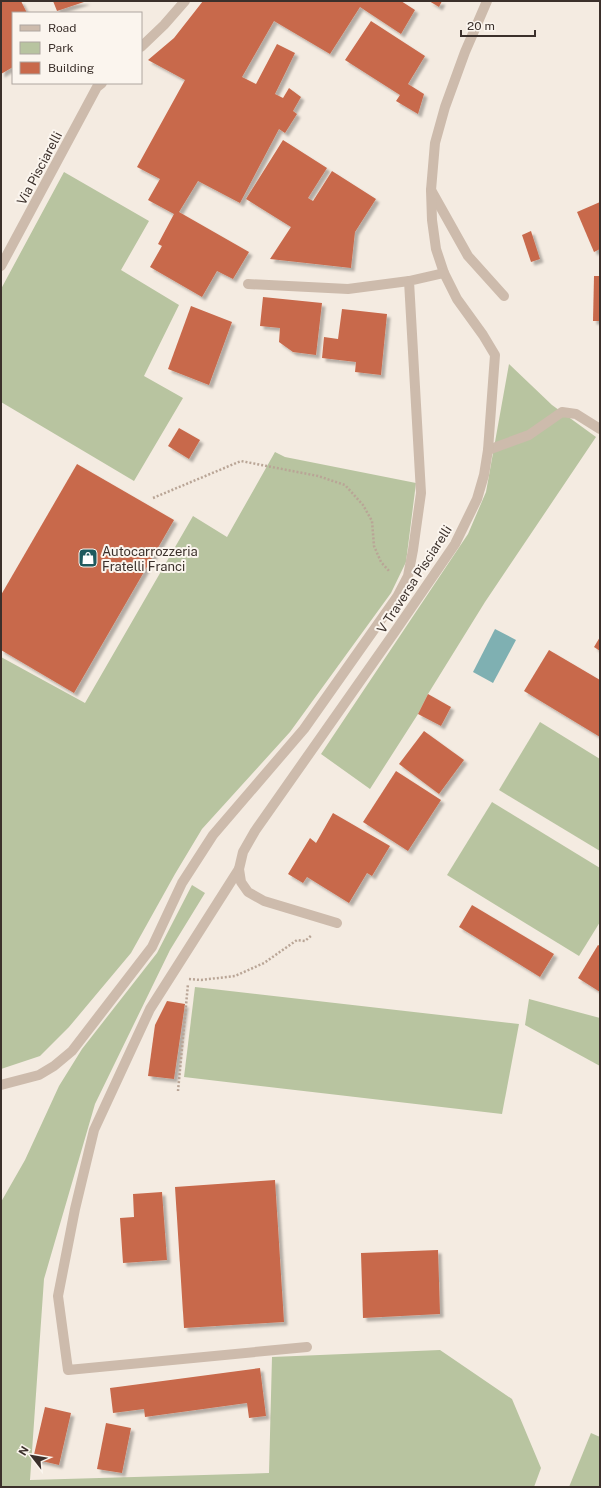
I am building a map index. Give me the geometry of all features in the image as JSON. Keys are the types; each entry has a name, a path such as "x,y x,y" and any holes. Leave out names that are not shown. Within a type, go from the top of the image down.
{"street":[{"path":"142,45 164,25 185,1"},
{"name":"V Traversa Pisciarelli","path":"307,1347 68,1370 58,1296 94,1130 150,1009 239,869 243,852 255,831 455,544 477,499 484,475 488,450 495,355 483,335 457,299 444,273 436,249 432,220 431,190 435,143 445,107 465,52 487,1"},
{"name":"Via Pisciarelli","path":"1,266 97,87 101,84"},
{"path":"431,190 468,256 504,296"},
{"path":"248,284 348,289 409,282 444,273"},
{"path":"1,1085 39,1075 54,1066 72,1051 152,946 182,883 213,835 304,729 397,597 408,576 421,492 409,282"},
{"path":"488,450 529,435 562,412 576,414 600,429"},
{"path":"239,869 241,882 248,892 264,901 334,922"}],"path":[{"path":"153,498 241,462 318,476 345,485 363,505 372,521 374,546 381,562 388,572 408,576"},
{"path":"178,1092 189,979 201,980 235,976 264,963 297,940 305,941 334,922"}],"green space":[{"path":"64,172 149,221 121,270 179,305 144,376 183,398 134,481 1,402 1,289"},
{"path":"509,364 552,405 596,437 485,602 428,694 418,714 370,789 321,754 468,534 486,492"},
{"path":"275,452 285,457 416,483 406,562 391,593 290,732 202,829 131,953 69,1027 40,1056 1,1069 1,657 85,703 193,516 227,537"},
{"path":"540,722 600,759 600,851 499,790"},
{"path":"492,802 600,868 600,922 579,956 447,875"},
{"path":"192,885 205,893 170,950 95,1104 44,1279 30,1480 269,1473 272,1357 440,1350 512,1399 541,1468 534,1487 1,1487 1,1202 25,1160 59,1086 82,1049 157,953"},
{"path":"195,987 519,1024 502,1114 184,1077"},
{"path":"529,999 600,1018 600,1066 525,1025"},
{"path":"591,1433 600,1437 600,1487 569,1487"}],"water":[{"path":"495,629 516,640 493,683 473,672"}],"building":[{"path":"1,1 21,1 26,12 12,12 12,68 1,74"},
{"path":"53,1 87,1 57,11"},
{"path":"203,1 401,1 415,10 401,34 360,7 330,54 274,21 242,77 256,84 277,44 295,53 275,94 283,98 289,88 301,97 293,111 297,114 285,133 279,129 240,203 198,181 179,212 249,252 233,279 217,271 202,297 150,267 162,246 158,244 174,214 148,200 160,179 137,167 185,80 148,60 174,38"},
{"path":"429,1 442,1 439,7"},
{"path":"371,21 425,56 408,84 424,94 418,114 396,101 400,95 345,60"},
{"path":"283,140 327,168 308,198 313,201 332,171 376,199 355,232 351,268 270,259 291,227 246,199"},
{"path":"600,202 600,249 594,252 577,212"},
{"path":"531,231 540,259 531,262 522,235"},
{"path":"594,276 600,276 600,321 593,321"},
{"path":"263,297 322,303 316,355 293,352 279,342 280,328 260,326"},
{"path":"191,306 232,322 209,385 168,369"},
{"path":"342,309 387,314 381,375 355,372 356,362 322,358 324,337 338,339"},
{"path":"179,428 200,440 189,459 168,446"},
{"name":"Autocarrozzeria Fratelli Franci","path":"77,464 174,520 74,693 1,650 1,595"},
{"path":"600,637 600,651 594,647"},
{"path":"549,650 600,680 600,737 524,691"},
{"path":"428,694 451,707 441,726 418,714"},
{"path":"424,731 464,760 439,794 399,764"},
{"path":"396,771 441,800 408,851 363,822"},
{"path":"333,813 390,846 372,876 367,873 349,903 307,877 303,883 288,874 310,838 316,843"},
{"path":"472,905 554,954 540,977 459,927"},
{"path":"598,945 600,946 600,992 578,978"},
{"path":"167,1001 185,1004 174,1079 148,1076 155,1025"},
{"path":"275,1180 284,1322 184,1328 175,1187"},
{"path":"162,1192 167,1260 123,1263 120,1218 134,1217 133,1194"},
{"path":"438,1250 440,1314 363,1318 361,1253"},
{"path":"260,1368 266,1416 249,1418 247,1403 145,1417 144,1409 113,1413 110,1388"},
{"path":"45,1407 71,1413 59,1465 33,1459"},
{"path":"106,1423 131,1428 122,1473 97,1469"}],"place":[{"name":"Autocarrozzeria Fratelli Franci","path":"88,558"}]}
